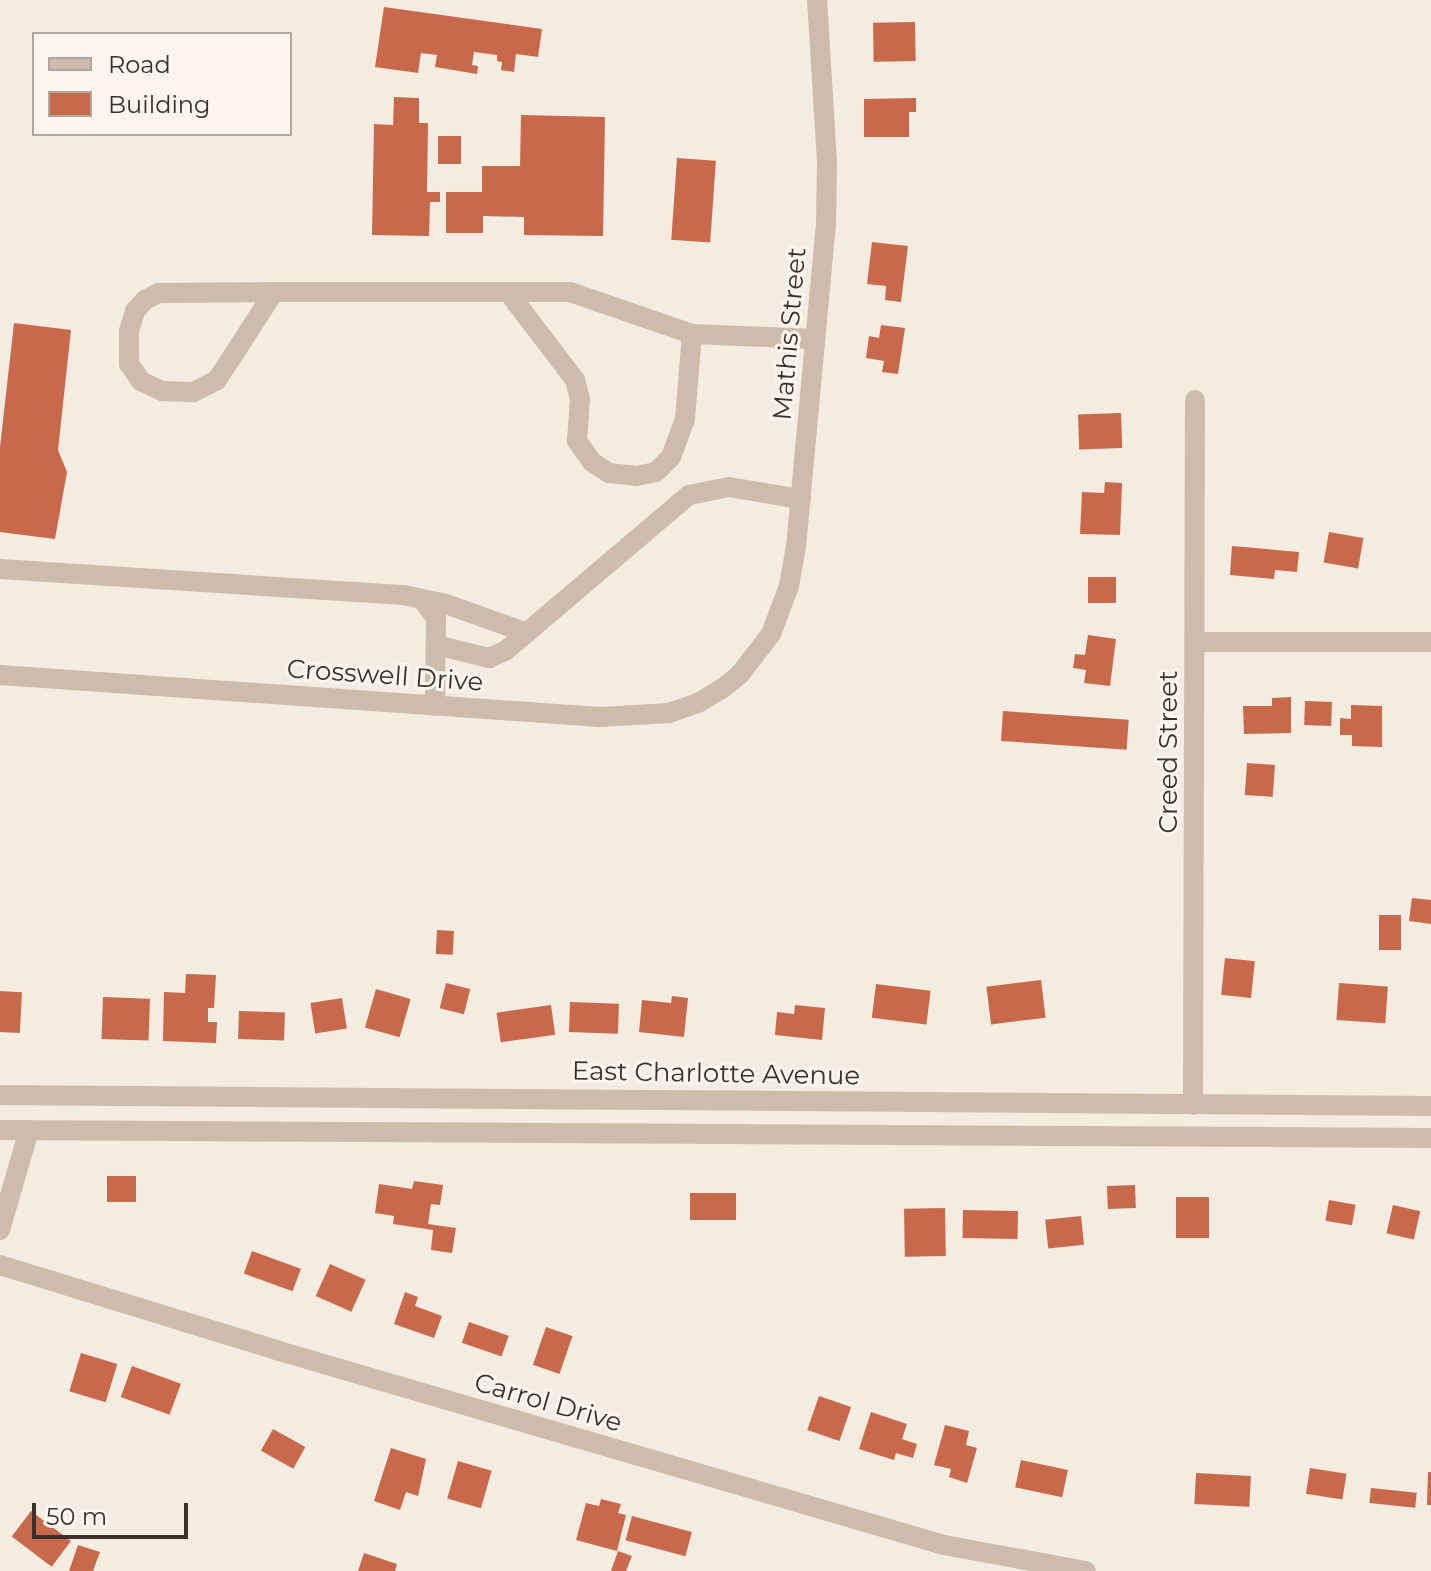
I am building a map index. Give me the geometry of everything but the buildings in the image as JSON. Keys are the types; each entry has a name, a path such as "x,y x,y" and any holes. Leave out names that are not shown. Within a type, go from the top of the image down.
{"street":[{"name":"Mathis Street","path":"751,662 771,634 789,586 801,499 826,225 827,162 817,0"},
{"path":"274,292 217,380 193,392 162,391 141,381 129,364 129,331 135,311 145,300 159,293 274,292 570,292 692,334 815,339"},
{"path":"508,292 575,380 580,399 577,441 592,462 609,473 636,476 656,472 671,457 685,419 692,334"},
{"name":"Creed Street","path":"1193,1105 1195,400"},
{"path":"436,645 489,658 505,651 689,495 729,487 801,499"},
{"path":"0,569 404,595 424,602 446,604 527,633"},
{"path":"424,602 436,618 435,706"},
{"path":"1195,642 1431,642"},
{"name":"Crosswell Drive","path":"0,675 435,706 646,717 698,703 723,688 751,662"},
{"name":"East Charlotte Avenue","path":"0,1095 1431,1106"},
{"path":"0,1130 1431,1138"},
{"path":"0,1230 29,1130"},
{"name":"Carrol Drive","path":"0,1265 279,1351 917,1537 1086,1571"}]}
